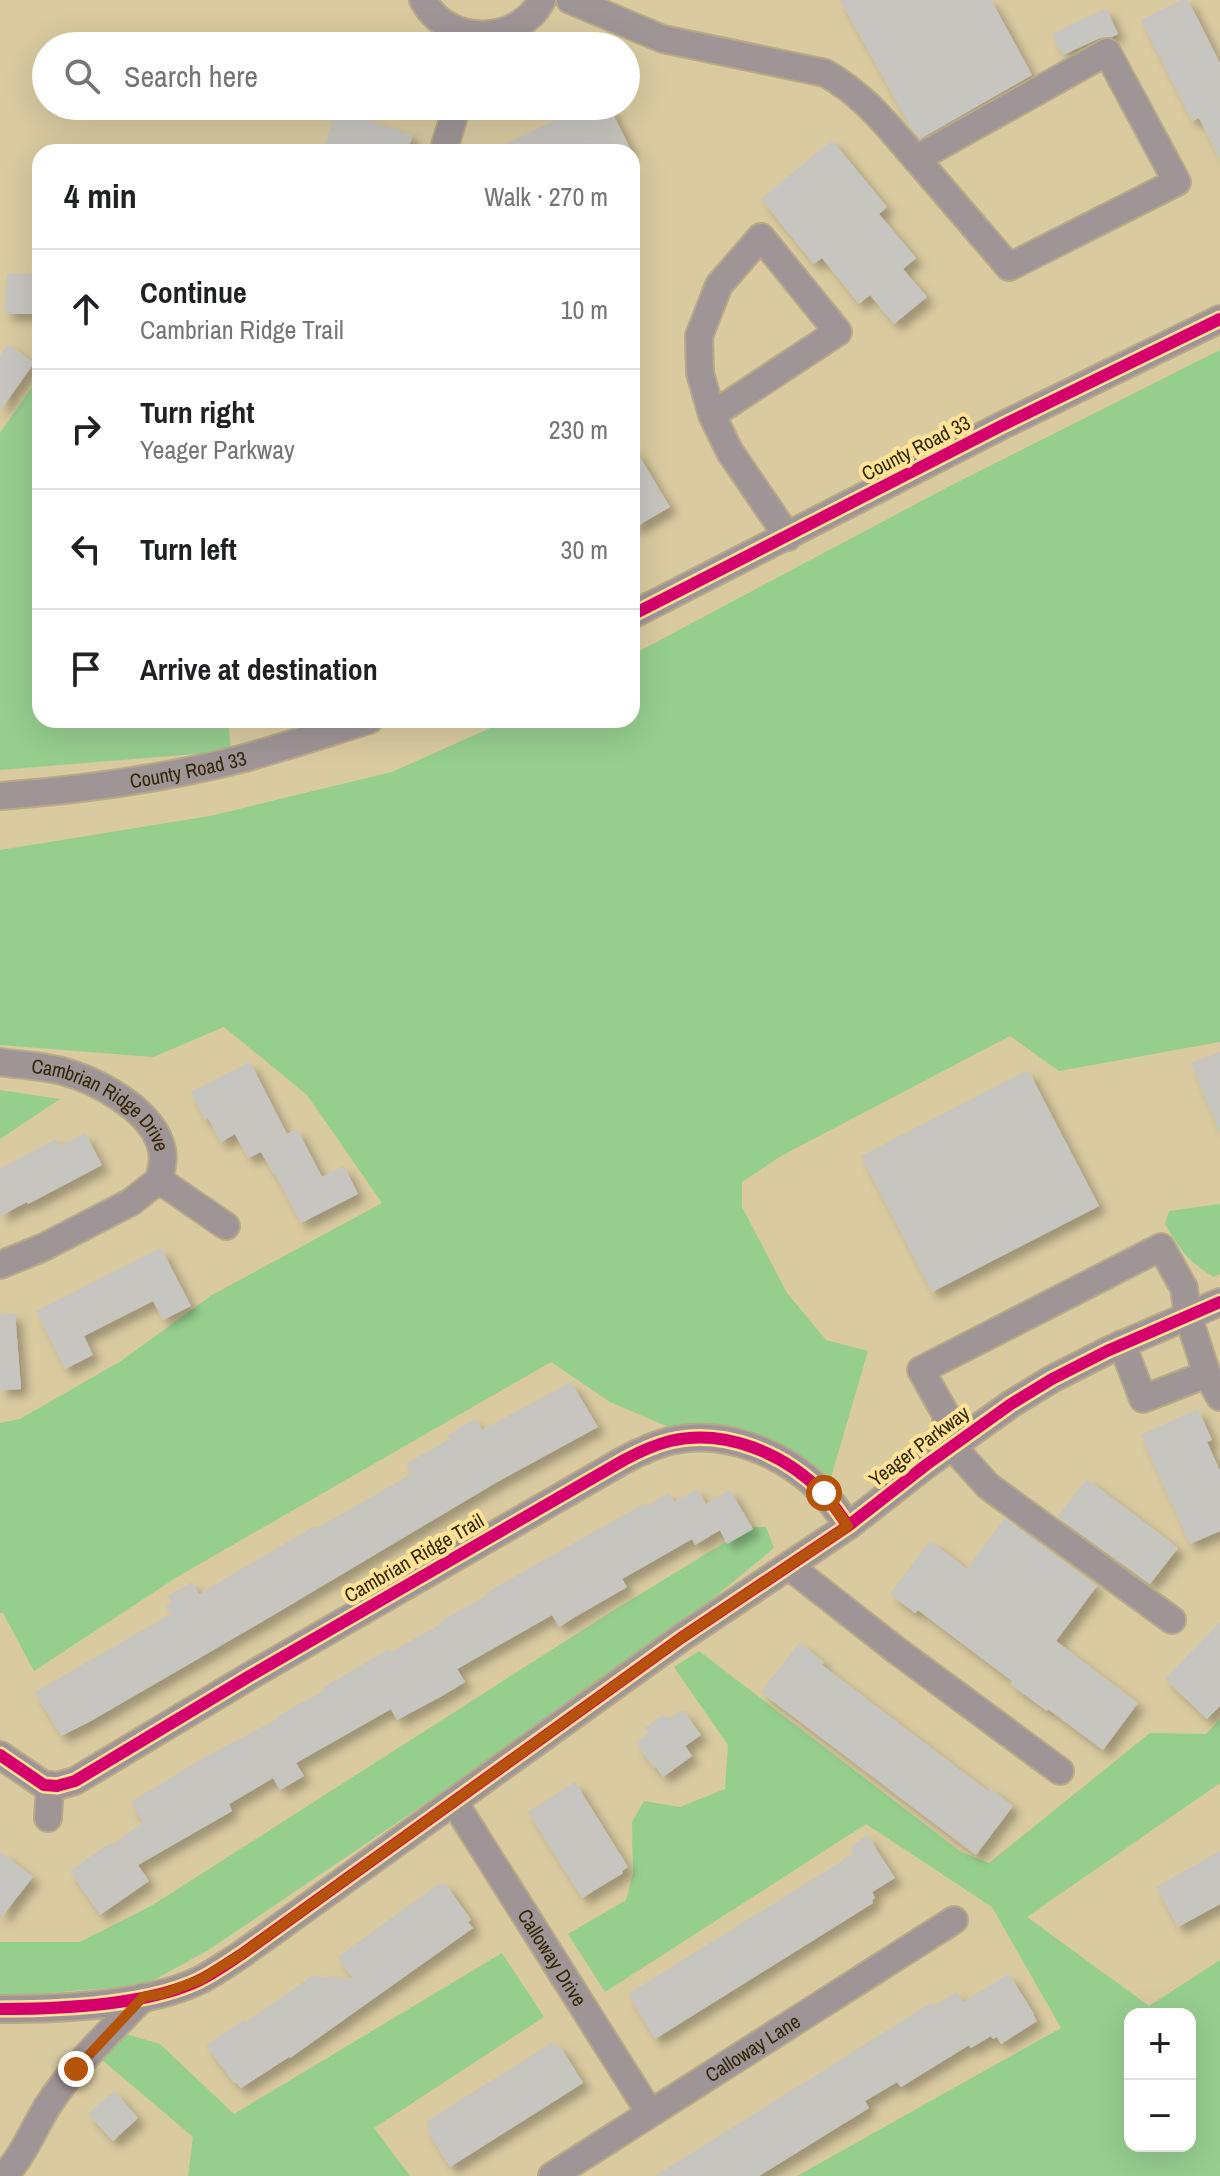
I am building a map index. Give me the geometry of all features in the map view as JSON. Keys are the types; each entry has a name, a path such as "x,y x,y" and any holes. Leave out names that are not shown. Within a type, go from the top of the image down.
{"street":[{"path":"423,0 439,19 461,32"},
{"path":"502,32 516,27 530,16 542,0"},
{"path":"570,0 663,39 825,73 848,86 877,114 1009,267 1177,182 1107,52 916,159"},
{"path":"445,144 453,120"},
{"path":"712,415 838,332 761,237 719,285 699,336 700,373 712,415 730,452 788,537"},
{"name":"County Road 33","path":"640,611 1003,425 1220,319"},
{"name":"County Road 33","path":"0,796 72,791 186,771 342,728"},
{"name":"Cambrian Ridge Drive","path":"0,1062 61,1071 83,1078 121,1098 145,1119 160,1141 163,1162 159,1180"},
{"path":"0,1265 42,1248 131,1202 159,1180 226,1226"},
{"path":"1172,1620 988,1486 952,1446 945,1413 921,1370 1161,1247 1184,1288 1188,1316 1207,1374 1220,1397"},
{"name":"Yeager Parkway","path":"0,2009 75,2007 162,1994 200,1980 242,1954 681,1638 848,1526 1011,1404 1052,1379 1122,1344 1220,1302"},
{"path":"1122,1344 1143,1399 1207,1374"},
{"name":"Cambrian Ridge Trail","path":"50,1785 75,1781 261,1669 648,1448 693,1438 747,1444 772,1455 808,1479 824,1493 848,1526"},
{"path":"789,1566 896,1650 1060,1771"},
{"path":"0,1755 44,1785 50,1785 48,1818"},
{"name":"Calloway Drive","path":"454,1802 650,2113"},
{"name":"Calloway Lane","path":"552,2176 954,1920"},
{"path":"4,2176 14,2166 48,2105 76,2069 143,1997"}],"green space":[{"path":"1220,350 1220,1042 1059,1071 1010,1036 781,1156 742,1182 742,1207 787,1293 826,1340 868,1351 831,1477 768,1440 715,1424 671,1428 610,1402 551,1362 177,1577 34,1671 3,1613 0,1613 0,1423 20,1419 121,1361 212,1295 382,1203 307,1095 224,1027 153,1057 0,1045 0,850 210,816 392,772 490,728 640,728 640,651 946,488"},
{"path":"32,387 32,728 229,728 231,751 0,770 0,433"},
{"path":"0,1090 60,1099 0,1139"},
{"path":"1220,1204 1220,1274 1214,1277 1185,1254 1165,1224 1169,1211"},
{"path":"750,1527 766,1527 774,1548 642,1657 210,1949 145,1985 0,1997 0,1942 80,1942 151,1906 611,1612"},
{"path":"699,1651 961,1852 989,1863 1150,1733 1206,1734 1220,1719 1220,1783 1027,1917 1149,2006 1220,1960 1220,2176 797,2176 1061,2028 992,1907 866,1824 605,1992 568,1934 626,1900 633,1873 632,1822 644,1801 680,1807 725,1789 728,1745 674,1667"},
{"path":"502,1953 544,2017 374,2128 410,2176 188,2176 193,2137 101,2059 126,2034 160,2044 234,2114"}],"building":[{"path":"840,0 991,0 1032,75 920,139"},
{"path":"1188,0 1220,63 1220,160 1199,118 1192,121 1141,20"},
{"path":"1106,8 1118,34 1100,38 1063,55 1052,34"},
{"path":"333,120 367,120 413,135 410,144 325,144"},
{"path":"555,120 616,120 628,144 506,144"},
{"path":"832,140 887,207 879,214 916,258 903,269 927,297 894,324 870,295 859,304 822,258 814,264 761,199"},
{"path":"7,274 32,274 32,314 5,312"},
{"path":"8,344 32,362 32,366 0,411 0,356"},
{"path":"640,457 670,507 640,524"},
{"path":"1220,1052 1220,1133 1191,1063"},
{"path":"250,1062 287,1134 297,1129 322,1177 344,1166 358,1194 301,1223 261,1152 248,1158 235,1134 221,1142 208,1118 205,1120 191,1092"},
{"path":"1028,1070 1099,1206 932,1292 861,1156"},
{"path":"85,1133 102,1165 0,1216 0,1169 56,1139 60,1146"},
{"path":"161,1248 191,1306 163,1320 153,1301 84,1336 93,1355 65,1369 36,1311"},
{"path":"15,1313 21,1389 0,1390 0,1314"},
{"path":"571,1382 598,1427 497,1482 265,1620 61,1736 35,1692 171,1614 166,1606 172,1603 168,1596 192,1582 199,1594 411,1474 406,1464 450,1439 448,1435 475,1419 482,1430"},
{"path":"1198,1409 1212,1440 1207,1442 1220,1471 1220,1531 1190,1544 1141,1435"},
{"path":"1087,1479 1178,1548 1150,1584 1057,1517"},
{"path":"697,1489 706,1504 730,1490 753,1529 727,1544 720,1530 695,1545 692,1539 622,1579 627,1587 559,1627 552,1615 457,1669 465,1682 442,1696 397,1720 391,1709 296,1763 304,1776 280,1790 273,1778 229,1804 232,1811 138,1865 149,1881 100,1915 70,1871 143,1822 131,1802 200,1760 279,1718 389,1649 391,1652 441,1624 486,1593 643,1504 644,1508 668,1493 674,1502"},
{"path":"1005,1518 1097,1586 1056,1641 1138,1703 1103,1750 1010,1684 1012,1681 918,1610 915,1613 890,1594 930,1541 967,1569"},
{"path":"1220,1622 1220,1706 1207,1719 1165,1679"},
{"path":"799,1643 824,1662 822,1665 988,1791 990,1788 1013,1806 976,1855 761,1692"},
{"path":"683,1710 701,1735 685,1746 692,1756 663,1777 636,1743 649,1733 645,1728 663,1715 667,1720"},
{"path":"575,1782 628,1867 582,1898 528,1812"},
{"path":"867,1835 895,1878 872,1892 875,1898 873,1903 655,2039 628,1994 834,1866 853,1853 851,1847"},
{"path":"1220,1851 1220,1904 1178,1927 1156,1887"},
{"path":"0,1852 33,1877 0,1919"},
{"path":"440,1883 445,1883 471,1920 468,1922 473,1928 290,2058 241,2088 234,2083 206,2045 244,2020 248,2021 312,1976 353,1979 338,1957"},
{"path":"1009,1974 1037,2021 1001,2044 997,2037 993,2039 991,2036 971,2048 969,2045 901,2087 897,2082 865,2101 869,2108 759,2176 655,2176 931,2003 934,2006 957,1992 963,2002"},
{"path":"553,2042 557,2048 560,2046 583,2083 450,2167 427,2130 430,2128 426,2122"},
{"path":"114,2091 138,2118 113,2141 88,2114"}],"cycle path":[{"path":"640,611 1003,425 1220,319"},
{"path":"0,2009 75,2007 129,2001 179,1989 200,1980 242,1954 681,1638 848,1526 1011,1404 1107,1351 1220,1302"},
{"path":"0,1755 44,1785 57,1786 75,1781 248,1677 624,1460 670,1441 711,1438 732,1441 771,1455 807,1478 833,1504 848,1526"}],"route":[{"path":"76,2069 143,1997 162,1994 200,1980 242,1954 681,1638 848,1526 824,1493"}]}
